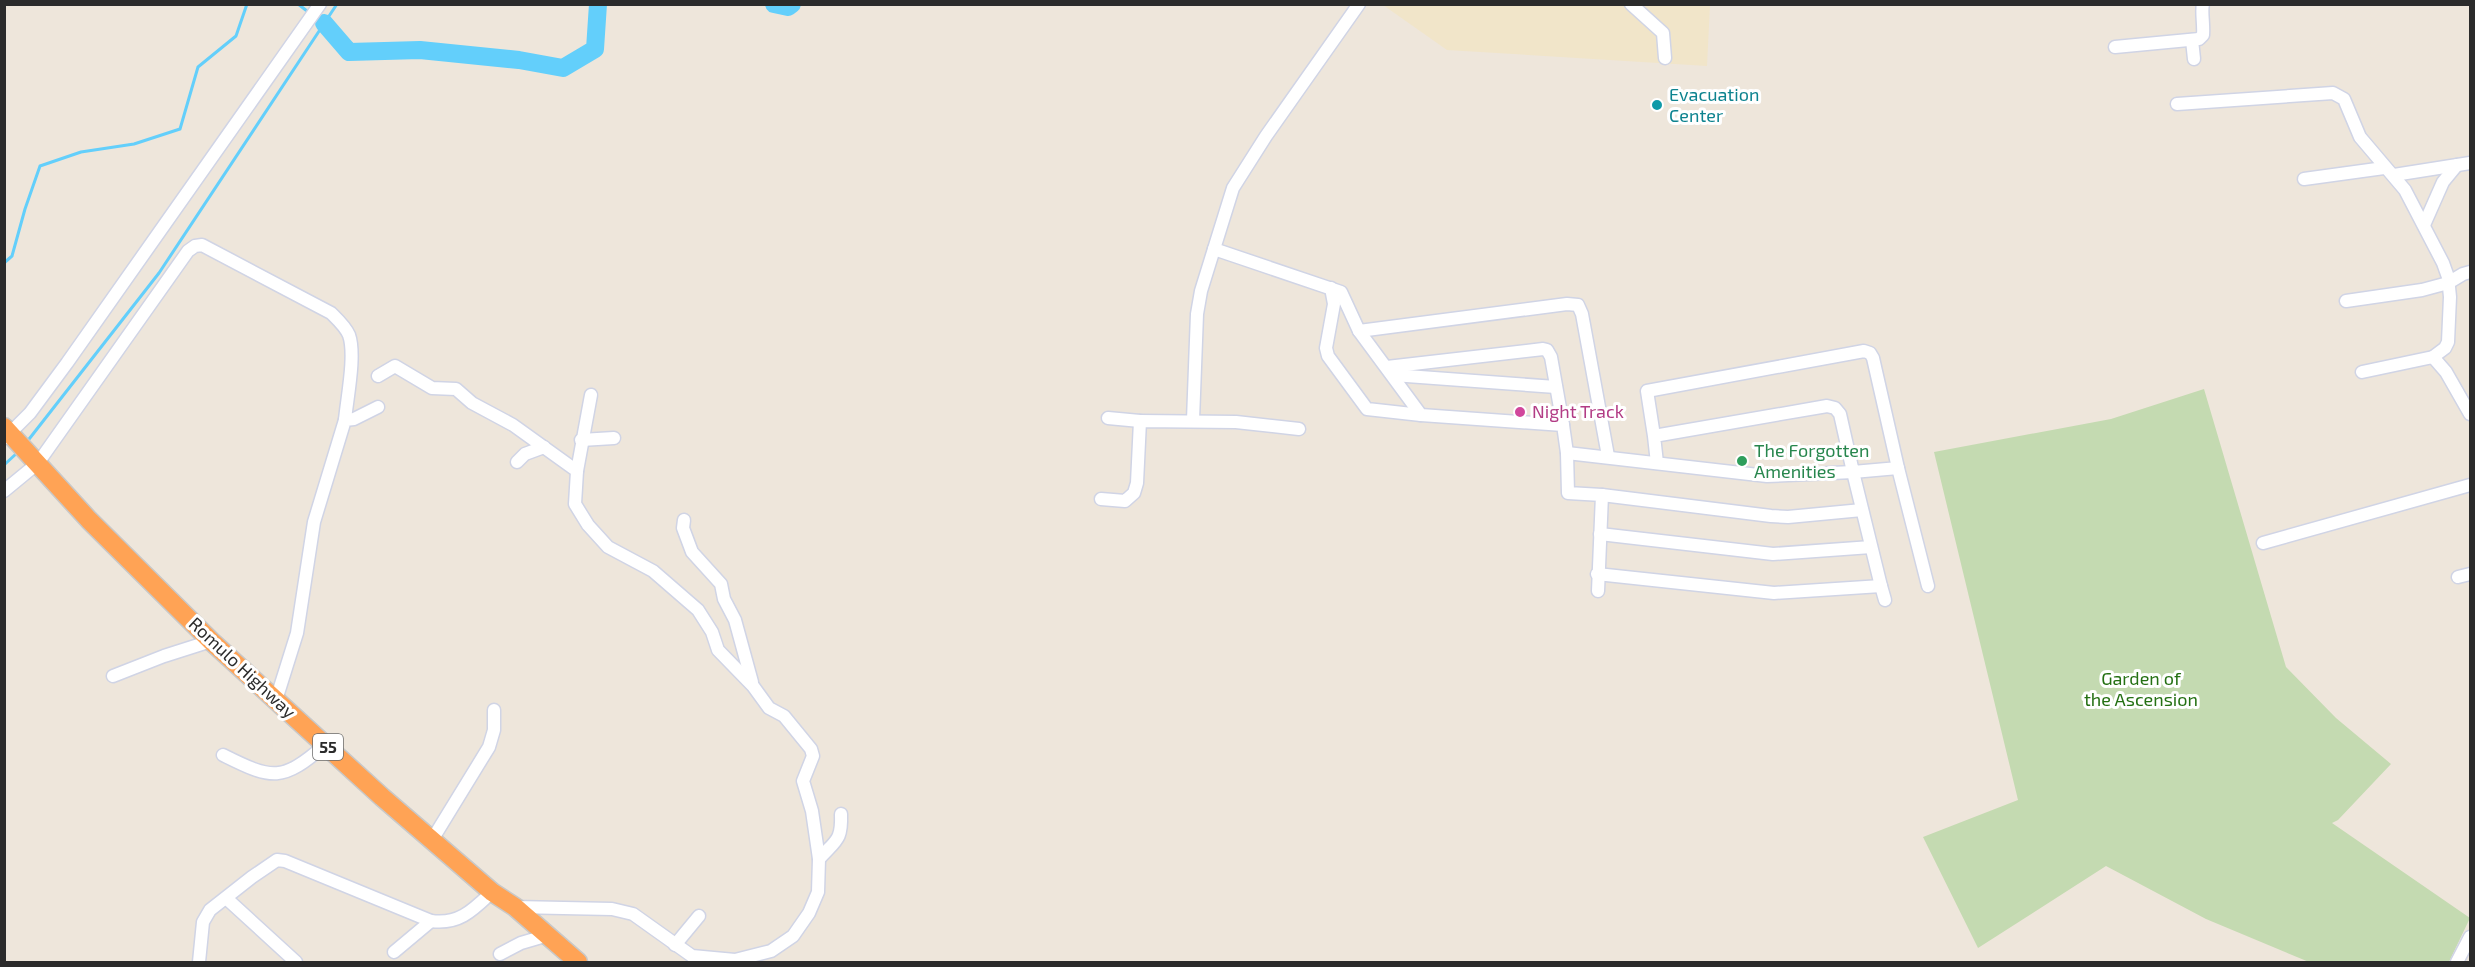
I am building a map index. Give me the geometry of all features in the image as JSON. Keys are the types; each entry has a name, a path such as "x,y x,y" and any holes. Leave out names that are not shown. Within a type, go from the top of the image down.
{"highway":[{"name":"Romulo Highway","path":"8,434 35,460 89,520 211,641 432,840 578,963"}],"street":[{"path":"8,434 42,398 320,4"},
{"path":"1193,420 1197,314 1201,291 1233,188 1266,136 1359,4"},
{"path":"1631,4 1663,33 1665,58"},
{"path":"2115,47 2199,39 2203,35 2204,21 2201,10 2203,4"},
{"path":"2192,40 2194,59"},
{"path":"2177,104 2323,93 2340,94 2344,99 2360,137 2389,172 2424,225 2443,263 2448,283 2448,342 2445,348 2433,357 2362,372"},
{"path":"2304,179 2470,163"},
{"path":"2424,225 2443,182 2457,165"},
{"path":"4,491 35,460 188,251 195,246 202,245 331,313 349,334 351,349 345,420 314,522 297,633 276,700"},
{"path":"1214,249 1336,289 1344,295 1359,331 1421,415"},
{"path":"2346,301 2401,294 2448,283 2470,272"},
{"path":"1331,288 1333,314 1327,354 1364,406 1373,411 1563,425"},
{"path":"1359,331 1567,304 1578,305 1608,456"},
{"path":"1333,314 1352,318"},
{"path":"1390,371 1547,350 1551,357 1563,425 1567,453 1568,493 1788,517 1863,510"},
{"path":"1658,463 1647,391 1864,351 1873,358 1928,586"},
{"path":"2433,357 2446,372 2470,414"},
{"path":"378,376 395,366 432,388 456,389 472,404 513,425 577,471"},
{"path":"1390,371 1556,387"},
{"path":"515,908 612,909 633,914 692,956 735,960 771,951 793,936 809,913 818,892 819,860 812,811 803,781 813,761 811,749 784,716 769,708 753,686 718,650 712,632 698,610 653,571 608,547 588,525 575,504 581,440 591,395"},
{"path":"1654,436 1832,406 1840,414 1885,600"},
{"path":"345,420 354,419 378,407"},
{"path":"1108,418 1140,421 1236,422 1299,429"},
{"path":"1101,499 1125,501 1134,493 1137,483 1140,421"},
{"path":"581,440 614,438"},
{"path":"517,462 525,454 544,447"},
{"path":"1567,453 1767,476 1898,468"},
{"path":"2263,543 2470,485"},
{"path":"1598,591 1602,495"},
{"path":"684,520 683,528 692,552 721,584 724,599 735,620 753,686"},
{"path":"1600,534 1773,554 1871,547"},
{"path":"1598,574 1767,593 1881,586"},
{"path":"113,676 211,641"},
{"path":"432,840 489,747 494,730 494,710"},
{"path":"223,755 258,772 268,774 285,772 302,765 325,745"},
{"path":"819,860 839,839 842,830 841,814"},
{"path":"199,963 203,922 210,909 277,860 285,861 431,921 453,921 467,916 492,892"},
{"path":"226,898 296,963"},
{"path":"675,945 699,916"},
{"path":"394,952 431,921"},
{"path":"500,954 521,943 545,936"},
{"path":"2463,956 2470,937"}],"shaded area":[{"path":"1383,5 1710,5 1707,66 1447,50"}],"green space":[{"name":"Garden of the Ascension","path":"2204,389 2286,667 2336,718 2391,764 2338,820 2332,823 2470,918 2449,962 2309,962 2206,919 2106,866 1978,948 1923,837 2018,800 1934,452 2111,419"}],"waterway":[{"path":"4,263 12,256 40,166 81,152 134,144 180,129 198,67 236,36 247,4"},
{"path":"298,4 307,11"},
{"path":"26,443 159,273 337,4"},
{"path":"324,23 349,52 420,50 519,60 563,68 595,49 598,4"},
{"path":"774,4 788,7 792,4"},
{"path":"4,465 17,453"}],"place":[{"name":"Evacuation Center","path":"1657,105"},
{"name":"Night Track","path":"1520,412"},
{"name":"The Forgotten Amenities","path":"1742,461"}]}
